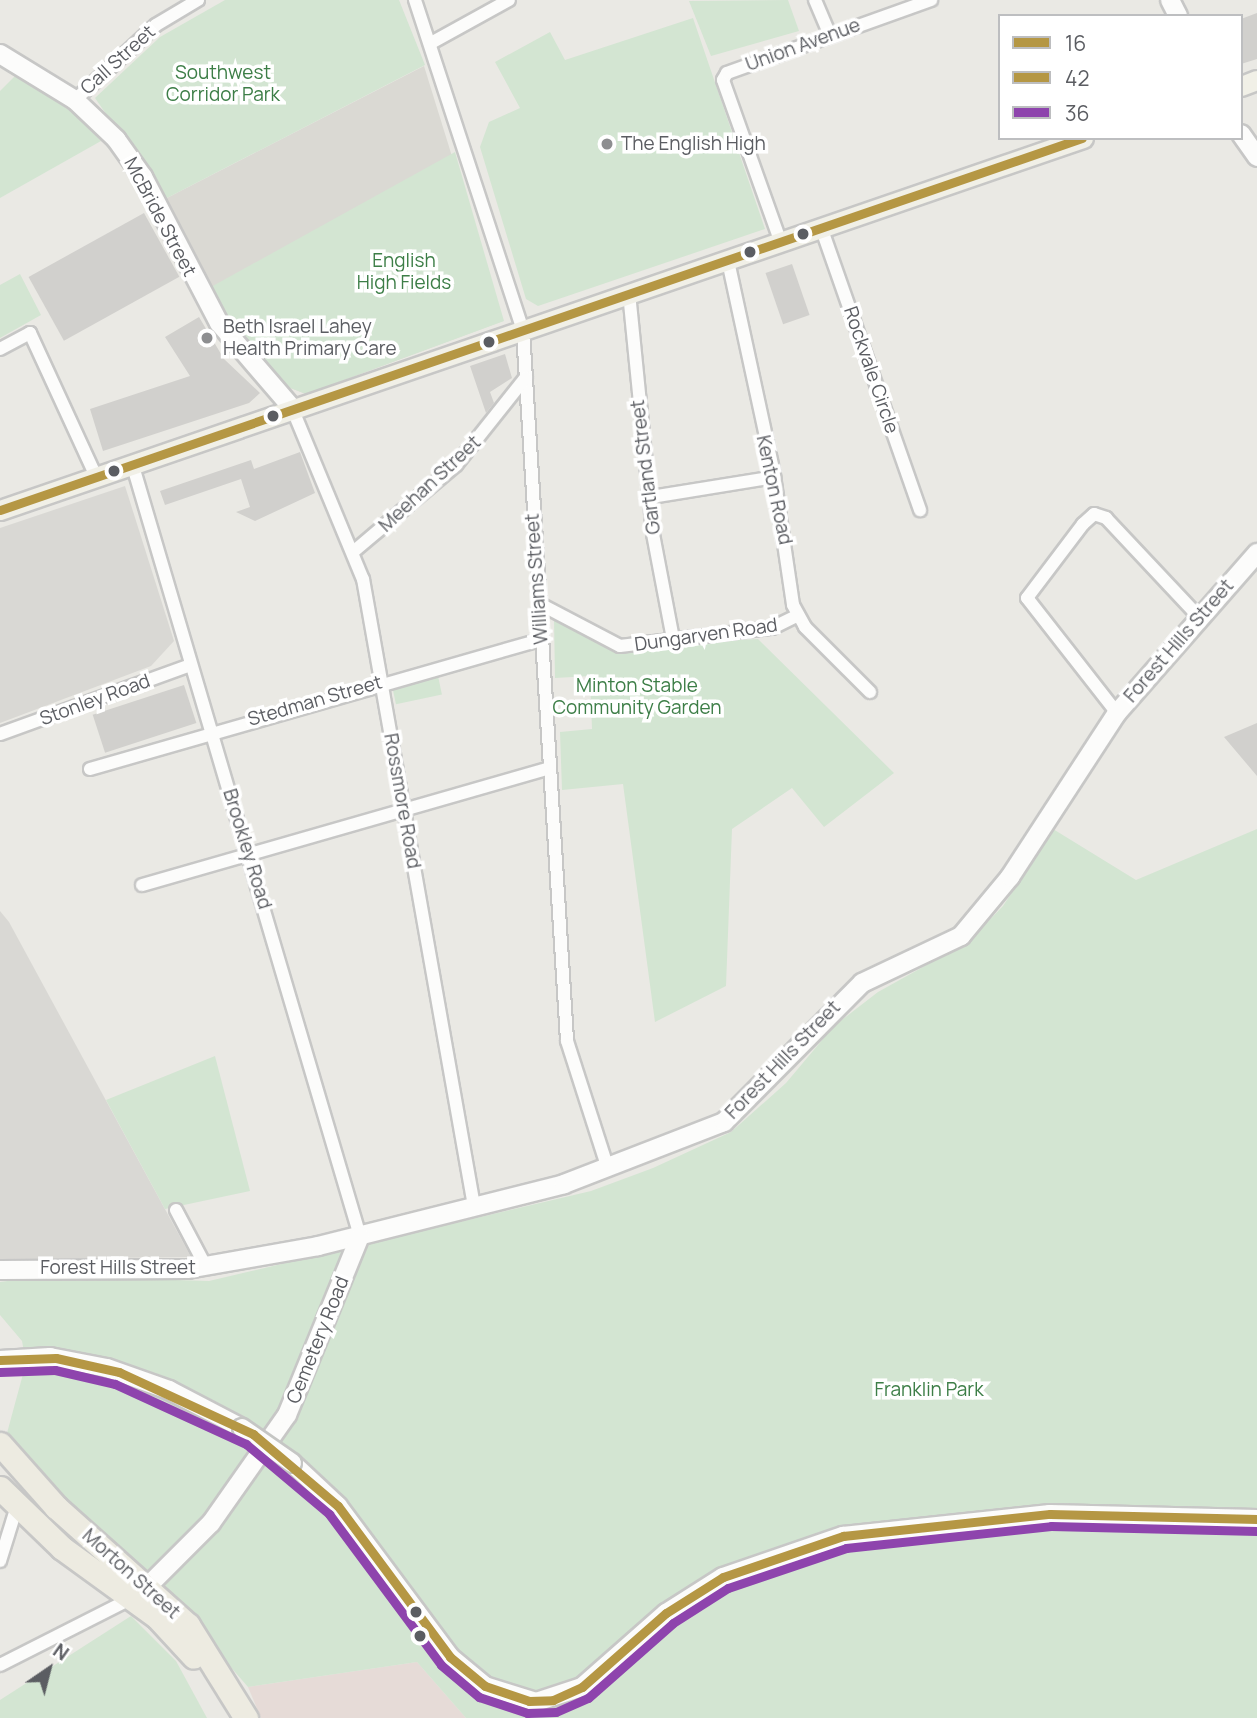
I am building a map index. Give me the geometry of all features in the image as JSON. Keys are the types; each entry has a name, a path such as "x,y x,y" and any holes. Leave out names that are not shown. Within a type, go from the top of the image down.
{"highway":[{"name":"Morton Street","path":"0,1444 56,1507 141,1593 192,1654 228,1718"},
{"name":"Morton Street","path":"0,1488 17,1506 141,1593 206,1647 246,1718"}],"main road":[{"path":"0,510 95,474 822,230 1077,140"}],"street":[{"name":"Call Street","path":"75,100 150,30 198,0"},
{"name":"Williams Street","path":"415,0 523,331 567,1041 608,1169"},
{"path":"431,43 509,0"},
{"path":"815,0 830,35"},
{"name":"Union Avenue","path":"781,243 723,80 743,66 931,0"},
{"name":"McBride Street","path":"1,58 75,100 131,159 207,304 292,408"},
{"path":"1243,137 1257,157"},
{"name":"Rockvale Circle","path":"822,230 920,510"},
{"name":"Kenton Road","path":"728,261 774,477 797,616"},
{"name":"Gartland Street","path":"629,293 651,497 673,639"},
{"path":"0,349 30,333 95,474"},
{"name":"Meehan Street","path":"353,552 456,466 526,377"},
{"name":"Rossmore Road","path":"292,408 353,552 380,681 474,1206"},
{"name":"Brookley Road","path":"132,463 360,1236"},
{"path":"651,497 774,477"},
{"path":"1117,713 1027,598 1083,524 1094,514 1106,518 1199,617"},
{"name":"Forest Hills Street","path":"0,1270 206,1267 360,1236 608,1169 724,1122 862,984 961,936 1010,877 1117,713 1257,553"},
{"name":"Dungarven Road","path":"540,604 610,645 772,628 797,616"},
{"path":"797,616 870,692"},
{"name":"Stedman Street","path":"90,769 380,681 541,640"},
{"name":"Stonley Road","path":"0,734 191,665"},
{"path":"142,885 548,768"},
{"path":"176,1210 206,1267"},
{"name":"Cemetery Road","path":"141,1593 222,1509 290,1409 360,1236"},
{"path":"0,1360 56,1358 119,1371 242,1428 292,1463 338,1506 450,1657 485,1686 536,1702 582,1687 666,1613 723,1577 843,1536 1050,1514 1257,1518"},
{"path":"0,1561 17,1506"},
{"path":"0,1665 141,1593"}],"shaded area":[{"path":"424,66 503,321 306,394 288,387 228,325 165,199"},
{"path":"125,486 174,641 151,666 0,723 0,528"},
{"path":"0,911 9,922 191,1257 0,1259"},
{"path":"417,1662 466,1718 261,1718 248,1687"}],"green space":[{"name":"Southwest Corridor Park","path":"225,0 399,0 425,65 165,199 95,98 160,37"},
{"path":"788,0 799,31 711,56 689,1"},
{"name":"English High Fields","path":"693,18 765,229 538,306 526,299 480,147 489,122 520,108 495,62 550,32 565,60"},
{"path":"16,75 72,112 101,141 0,198 0,91"},
{"name":"English High Fields","path":"455,152 504,321 306,394 288,387 228,325 211,287"},
{"path":"20,274 41,315 0,338 0,285"},
{"name":"Minton Stable Community Garden","path":"554,619 608,647 758,639 894,773 824,827 792,788 732,829 726,986 655,1022 623,784 562,790 560,732 592,729 590,676 555,678"},
{"path":"438,676 442,695 396,704 392,686"},
{"name":"Franklin Park","path":"1053,829 1136,880 1257,829 1257,1718 466,1718 417,1662 248,1687 170,1597 14,1452 7,1433 26,1363 22,1341 0,1315 0,1282 45,1276 209,1281 591,1191 653,1168 731,1132 786,1083 834,1026 878,992 968,942 1003,906"},
{"path":"215,1056 250,1191 165,1209 106,1100"},
{"path":"131,1616 176,1661 207,1718 0,1718 0,1700"}],"building":[{"path":"1257,13 1257,59 1243,63 1243,18"},
{"path":"144,213 179,277 64,341 29,277"},
{"path":"792,264 810,315 783,324 766,273"},
{"path":"199,317 224,359 260,393 249,403 103,451 90,409 190,376 165,337"},
{"path":"505,354 512,378 490,392 494,403 486,413 470,366"},
{"path":"300,452 315,493 255,521 236,512 250,507 241,479 165,505 160,491 251,460 254,469"},
{"path":"184,685 196,723 105,753 93,715"},
{"path":"1257,723 1257,776 1224,737"}],"transit line":[{"name":"42","path":"0,510 1076,140"},
{"name":"16","path":"0,1360 56,1358 119,1372 253,1434 338,1506 450,1657 485,1686 529,1701 553,1700 582,1687 666,1613 723,1577 843,1536 1050,1514 1257,1519"},
{"name":"36","path":"0,1372 55,1370 115,1384 246,1444 329,1514 441,1665 479,1697 527,1713 556,1712 588,1698 673,1623 728,1588 846,1548 1051,1526 1257,1531"}],"place":[{"name":"The English High","path":"607,144"},
{"name":"Beth Israel Lahey Health Primary Care","path":"207,338"}]}
